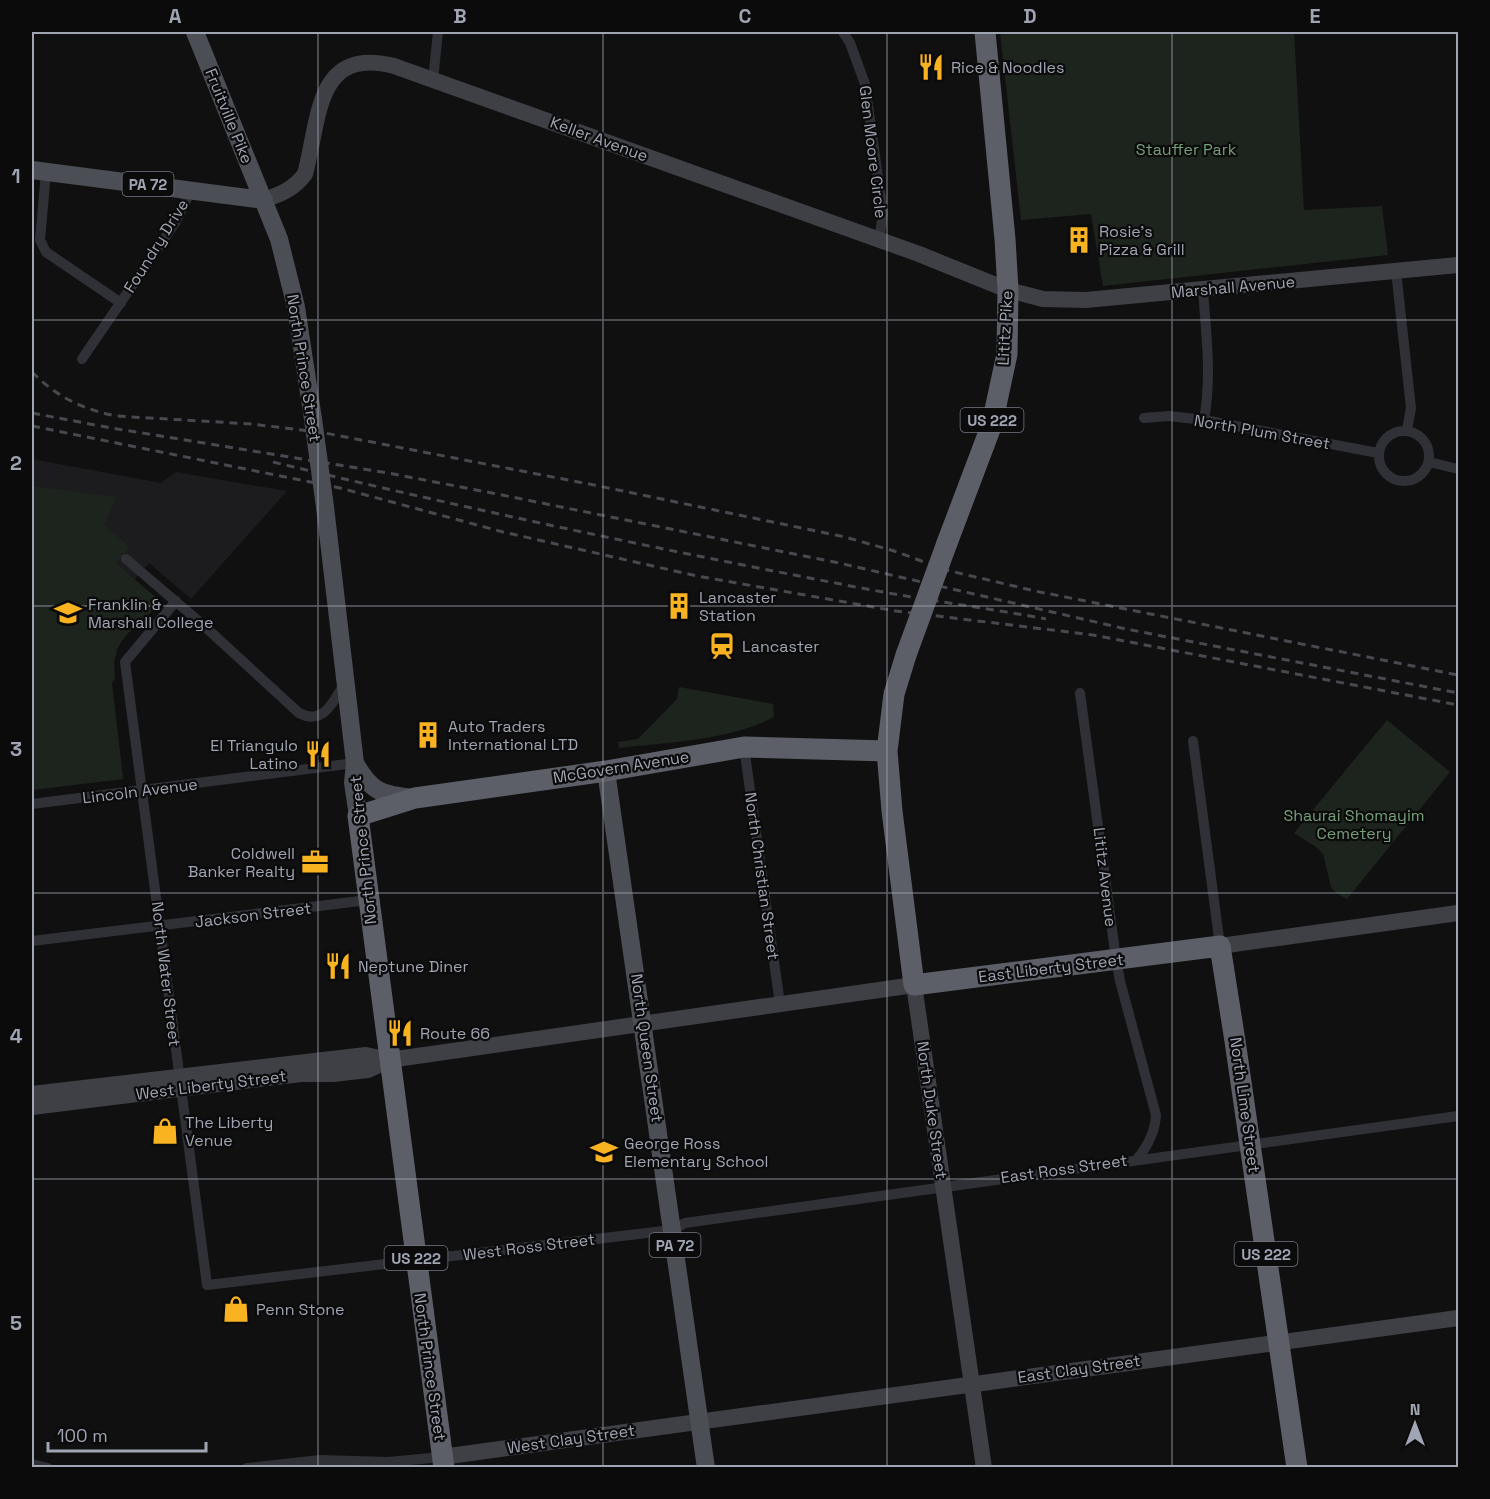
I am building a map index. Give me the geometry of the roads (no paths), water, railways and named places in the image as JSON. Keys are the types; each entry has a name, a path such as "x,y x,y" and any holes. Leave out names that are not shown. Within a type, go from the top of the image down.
{"highway":[{"name":"Lititz Pike","path":"887,751 894,694 906,655 992,424 1007,354 1008,291 1005,239 985,32"},
{"name":"McGovern Avenue","path":"358,816 415,798 606,771 744,747 887,751"},
{"name":"North Duke Street","path":"887,751 892,811 914,985"},
{"name":"North Prince Street","path":"358,816 388,1060 443,1462"},
{"name":"East Liberty Street","path":"914,985 1220,946"},
{"name":"North Lime Street","path":"1220,946 1297,1467"}],"main road":[{"name":"Fruitville Pike","path":"195,32 264,200"},
{"name":"Keller Avenue","path":"264,200 298,184 305,174 324,96 334,77 342,69 359,62 381,62 879,240 1008,291"},
{"name":"PA 72","path":"39,171 264,200"},
{"name":"North Prince Street","path":"264,200 279,239 294,297 313,419 346,681 355,763 353,783 358,816"},
{"name":"Marshall Avenue","path":"1008,291 1064,301 1458,265"},
{"path":"355,763 363,777 374,788 386,794 415,798"},
{"name":"North Queen Street","path":"606,771 706,1467"},
{"name":"East Liberty Street","path":"1220,946 1458,913"},
{"name":"East Liberty Street","path":"643,1022 914,985"},
{"name":"North Duke Street","path":"914,985 984,1467"},
{"name":"West Liberty Street","path":"32,1107 180,1082 366,1055 388,1060 643,1022"},
{"name":"West Liberty Street","path":"32,1094 180,1082"},
{"name":"East Clay Street","path":"700,1421 1458,1318"},
{"name":"West Clay Street","path":"443,1462 700,1421"}],"street":[{"path":"433,80 438,32"},
{"name":"Glen Moore Circle","path":"843,32 850,43 865,84 883,213 879,240"},
{"name":"Foundry Drive","path":"39,171 40,240 46,252 121,303"},
{"name":"Foundry Drive","path":"82,359 175,223 191,190"},
{"path":"1396,271 1411,408 1407,430"},
{"path":"1203,290 1209,371 1209,394 1204,420"},
{"name":"North Plum Street","path":"1144,418 1169,416 1204,420 1378,453"},
{"path":"1407,430 1419,435 1427,445 1429,462 1422,473 1415,478 1400,481 1387,475 1383,470 1378,453 1384,440 1390,434 1407,430"},
{"path":"1429,462 1458,469"},
{"path":"126,559 176,601 290,706 305,716 316,717 329,709 346,681"},
{"name":"North Water Street","path":"176,601 125,662 207,1285"},
{"name":"Lititz Avenue","path":"1080,693 1116,959 1156,1115 1147,1147 1137,1159"},
{"name":"North Lime Street","path":"1193,741 1220,946"},
{"name":"North Christian Street","path":"744,747 780,1004"},
{"name":"Lincoln Avenue","path":"32,804 355,763"},
{"name":"Jackson Street","path":"32,942 368,900"},
{"name":"East Ross Street","path":"672,1230 685,1223 1458,1116"},
{"name":"West Ross Street","path":"207,1285 672,1230"},
{"path":"247,1467 320,1460 443,1462"},
{"path":"32,1464 48,1467"}],"railway":[{"path":"32,372 41,381 71,401 92,410 116,416 252,424 325,433 845,537 894,551 946,570 1035,591 1458,675"},
{"path":"32,413 388,473 492,493 839,563 1126,629 1458,693"},
{"path":"32,426 340,488 503,532 697,576 896,611 1093,635 1458,705"},
{"path":"273,462 497,514 722,561 894,594 1046,619"}],"place":[{"name":"Rice & Noodles","path":"931,67"},
{"name":"Rosie’s Pizza & Grill","path":"1079,240"},
{"name":"Lancaster Station","path":"679,606"},
{"name":"Franklin & Marshall College","path":"68,613"},
{"name":"Lancaster","path":"722,646"},
{"name":"Auto Traders International LTD","path":"428,735"},
{"name":"El Triangulo Latino","path":"318,754"},
{"name":"Coldwell Banker Realty","path":"315,862"},
{"name":"Neptune Diner","path":"338,966"},
{"name":"Route 66","path":"400,1033"},
{"name":"The Liberty Venue","path":"165,1131"},
{"name":"George Ross Elementary School","path":"604,1152"},
{"name":"Penn Stone","path":"236,1309"}],"park label":[{"name":"Stauffer Park","path":"1186,149"},
{"name":"Shaurai Shomayim Cemetery","path":"1354,824"}]}
